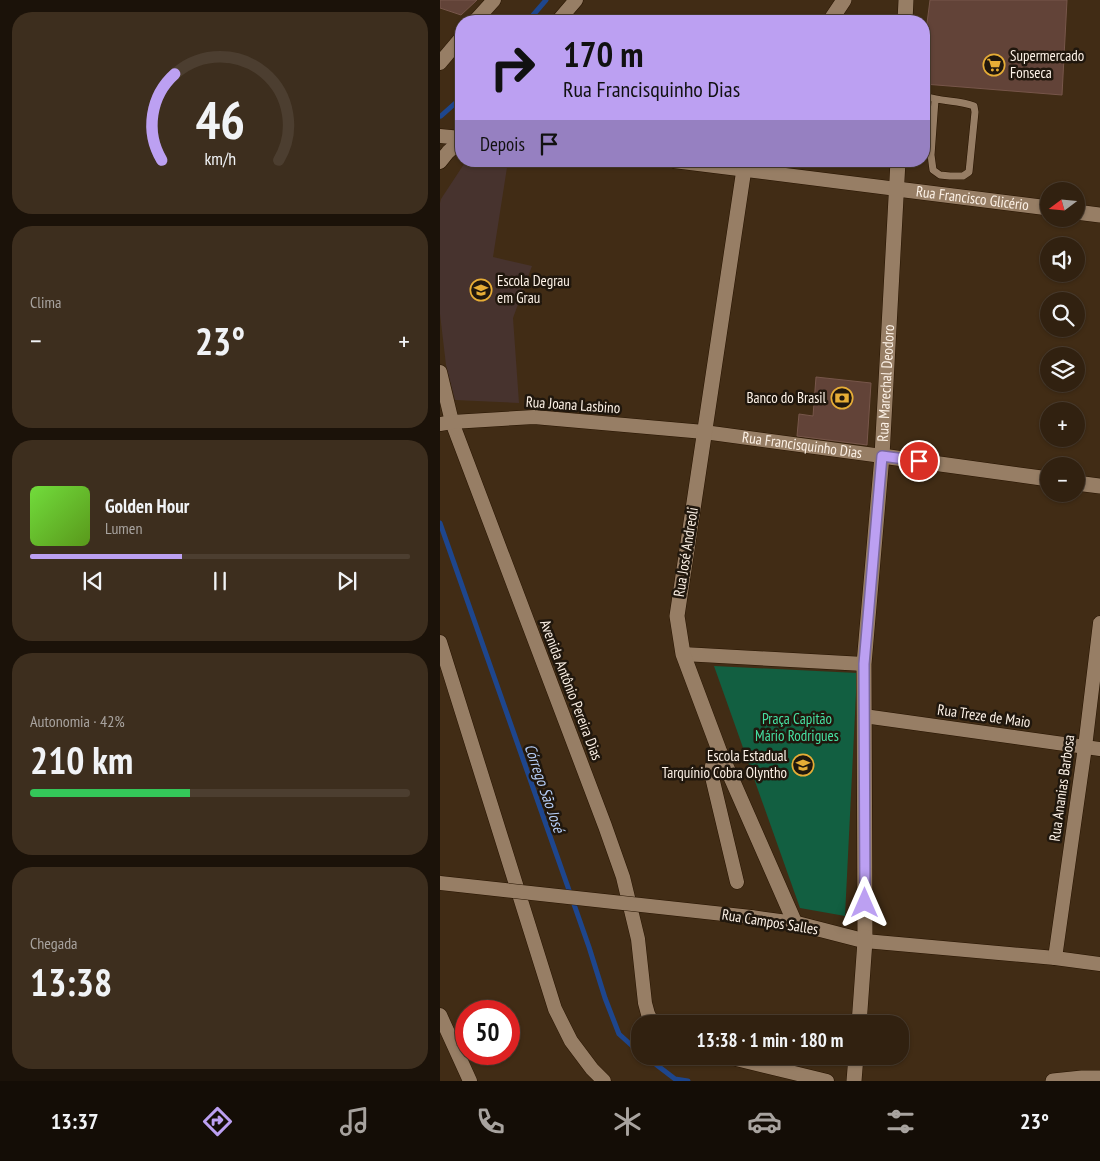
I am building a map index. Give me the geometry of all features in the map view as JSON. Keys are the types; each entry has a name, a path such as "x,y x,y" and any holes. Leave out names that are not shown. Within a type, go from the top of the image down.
{"main road":[{"path":"834,15 844,0"},
{"path":"905,15 906,0"},
{"name":"Rua José Andreoli","path":"746,167 677,616 683,654 719,750 795,923"},
{"name":"Rua Marechal Deodoro","path":"859,1015 865,941 864,664 882,456 898,167"},
{"name":"Rua Francisco Glicério","path":"897,189 1040,207"},
{"path":"1085,213 1100,215"},
{"name":"Rua Francisquinho Dias","path":"882,456 1040,478"},
{"path":"1085,484 1100,486"},
{"name":"Rua Campos Salles","path":"795,923 865,941"},
{"path":"854,1081 855,1065"},
{"path":"1052,1081 1100,1078"}],"street":[{"path":"481,15 494,0"},
{"path":"563,15 576,0"},
{"path":"440,63 455,45"},
{"path":"440,136 455,138"},
{"path":"440,162 455,145"},
{"path":"759,167 897,189"},
{"name":"Avenida Antônio Pereira Dias","path":"440,372 446,423 623,876 638,939 645,1003 648,1015"},
{"name":"Rua Joana Lasbino","path":"446,423 534,417 704,432"},
{"name":"Rua Francisquinho Dias","path":"704,432 882,456"},
{"name":"Rua Ananias Barbosa","path":"1055,958 1085,747 1100,623"},
{"path":"440,642 444,671 556,1009 571,1041 592,1069 604,1081"},
{"path":"683,654 864,664"},
{"name":"Rua Treze de Maio","path":"864,716 1100,748"},
{"path":"719,750 712,766 712,777 736,882"},
{"name":"Rua Campos Salles","path":"440,883 795,923"},
{"name":"Rua Campos Salles","path":"865,941 1055,958 1100,964"},
{"path":"440,1015 470,1081"},
{"path":"761,1065 827,1081"}],"lane":[{"path":"930,98 967,103 974,106 969,172 963,176 940,175 933,170 931,155 935,100"},
{"path":"930,101 935,100"}],"shaded area":[{"name":"Escola Degrau em Grau","path":"462,167 507,167 493,257 532,266 513,318 519,403 455,400 446,365 440,314 441,199"}],"green space":[{"name":"Praça Capitão Mário Rodrigues","path":"714,666 857,673 845,916 800,908"}],"building":[{"path":"440,0 477,0 461,15 440,8"},
{"name":"Supermercado Fonseca","path":"930,0 1067,0 1062,95 930,84 930,15 928,15"},
{"name":"Banco do Brasil","path":"816,377 871,383 867,445 797,436 799,414 813,416"}],"waterway":[{"name":"Córrego São José","path":"533,15 546,0"},
{"name":"Córrego São José","path":"441,116 455,103"},
{"name":"Córrego São José","path":"440,523 589,947 605,998 619,1034 631,1045"},
{"name":"Córrego São José","path":"657,1065 675,1079 688,1081"}],"place":[{"name":"Supermercado Fonseca","path":"994,65"},
{"name":"Escola Degrau em Grau","path":"481,290"},
{"name":"Banco do Brasil","path":"842,398"},
{"name":"Escola Estadual Tarquínio Cobra Olyntho","path":"803,765"}],"route":[{"path":"865,903 864,664 882,456 919,461"}]}
